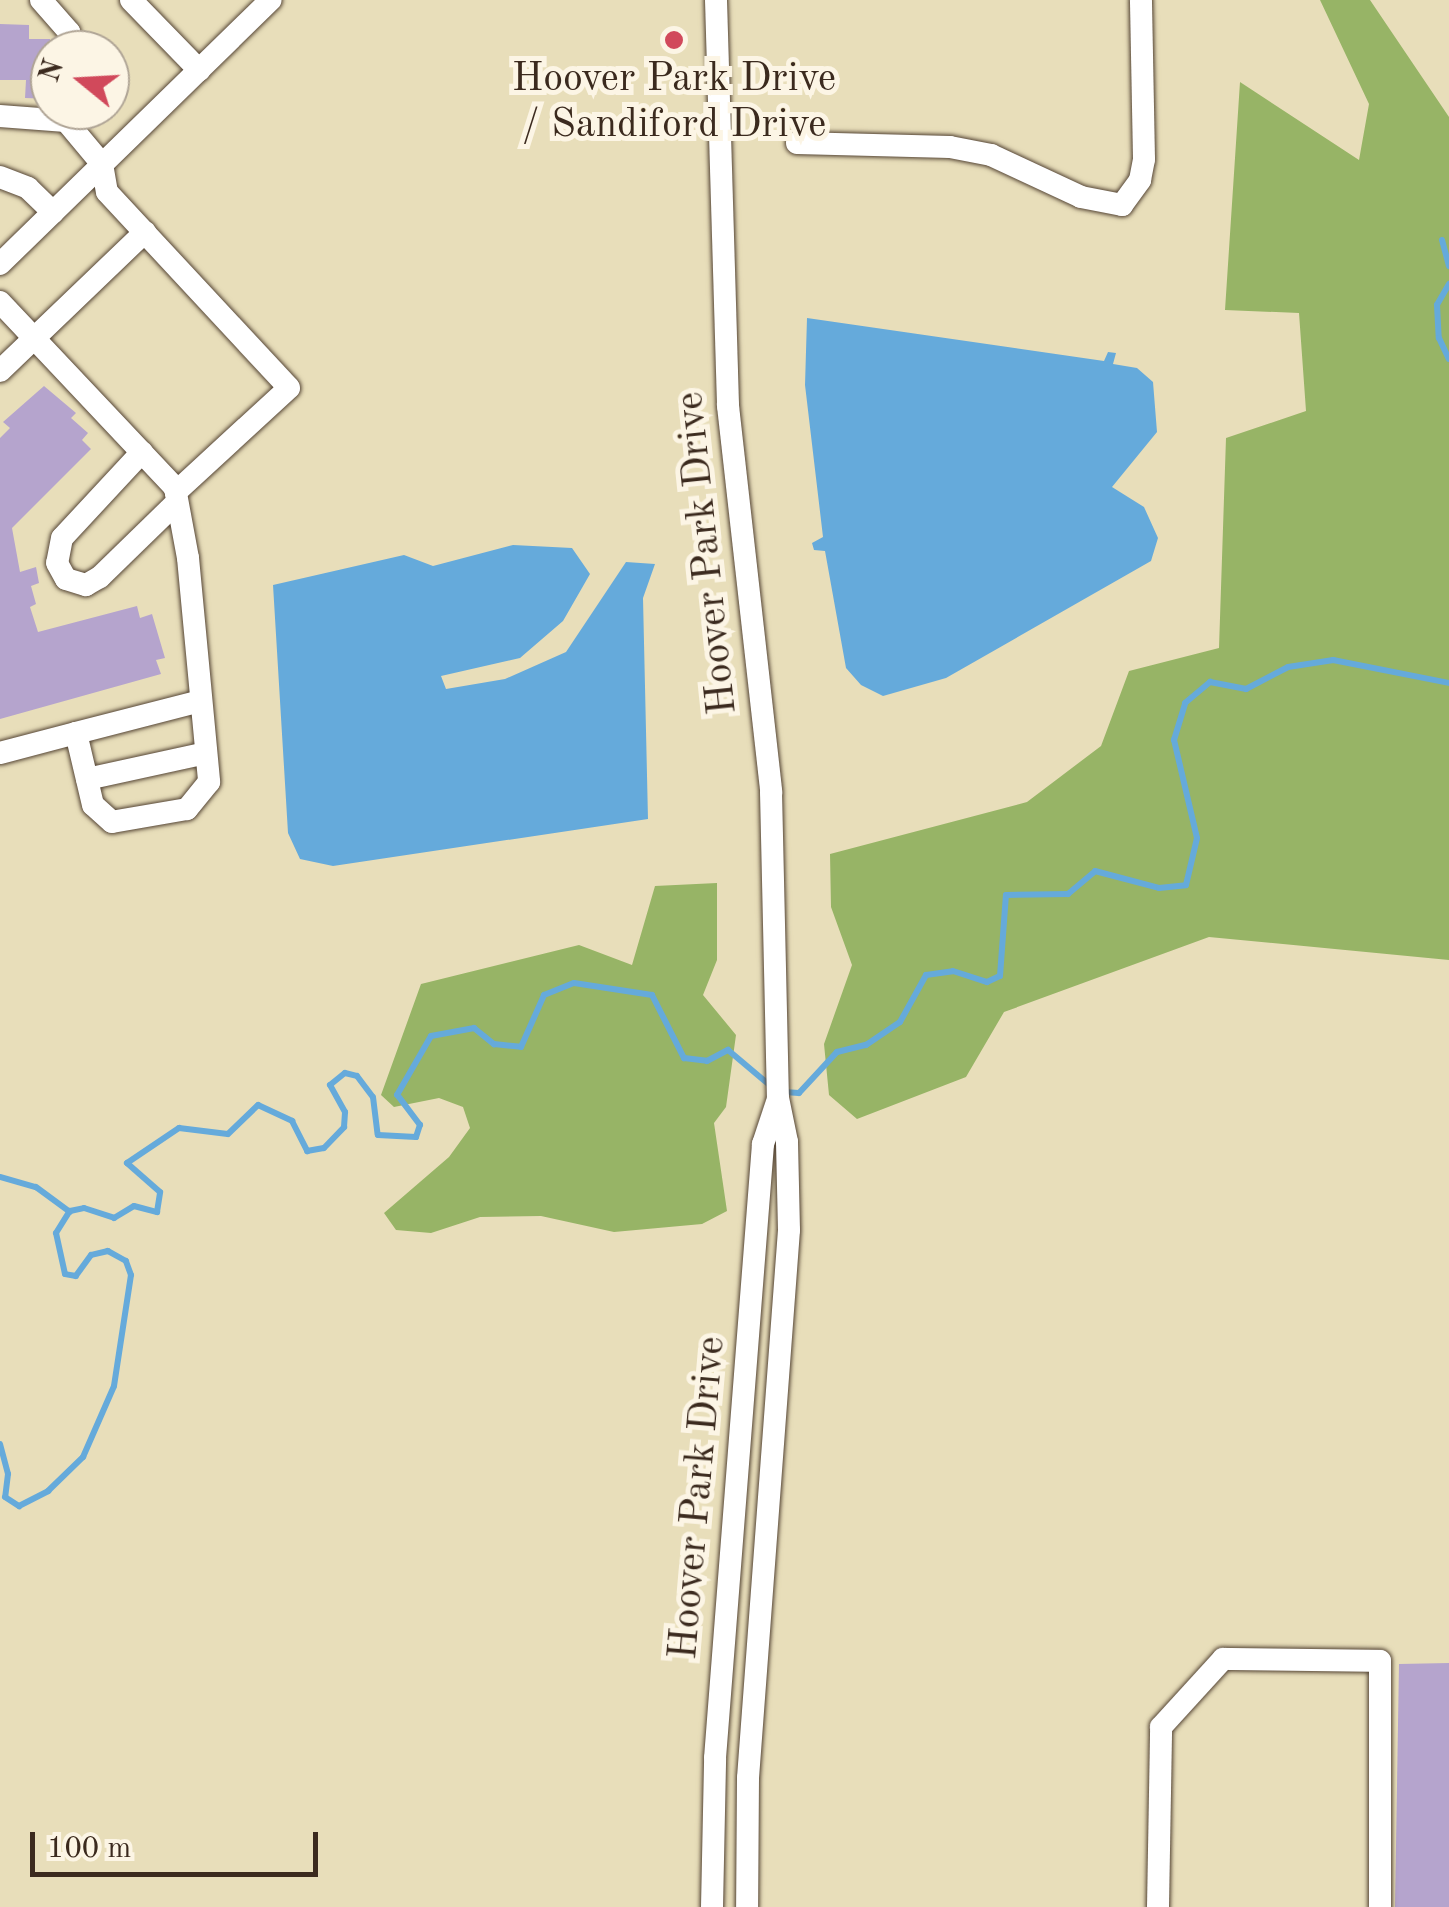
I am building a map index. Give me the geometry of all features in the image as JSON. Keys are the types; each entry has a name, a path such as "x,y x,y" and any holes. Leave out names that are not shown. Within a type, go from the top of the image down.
{"street":[{"path":"41,0 67,30"},
{"path":"130,0 199,70"},
{"path":"0,264 271,0"},
{"name":"Hoover Park Drive","path":"716,0 728,406 771,792 778,1098 787,1142 789,1230 748,1778 746,1907"},
{"path":"797,143 950,147 991,155 1081,197 1122,205 1140,180 1144,159 1141,0"},
{"path":"0,116 30,116"},
{"path":"76,130 102,164 107,192 289,388 100,577 86,585 66,579 57,563 62,538 142,452"},
{"path":"0,177 28,188 53,212"},
{"path":"0,371 145,232"},
{"path":"0,302 142,452 176,497 209,782 187,808 112,822 93,804 76,733"},
{"path":"0,753 201,701"},
{"path":"87,780 206,753"},
{"name":"Hoover Park Drive","path":"712,1907 716,1739 763,1144 778,1098"},
{"path":"1158,1907 1161,1727 1223,1659 1380,1661 1380,1907"}],"green space":[{"path":"1320,0 1370,0 1449,117 1449,960 1209,937 1004,1012 966,1077 857,1119 829,1095 824,1044 852,965 831,907 830,854 1027,802 1101,746 1129,671 1219,648 1226,438 1306,411 1299,313 1225,310 1240,82 1359,160 1369,104"},
{"path":"717,883 717,960 703,995 736,1035 726,1107 714,1123 727,1211 702,1224 614,1232 541,1216 480,1217 431,1233 396,1230 384,1213 449,1157 470,1128 463,1107 439,1098 394,1107 381,1095 421,984 579,945 632,965 655,886"}],"water":[{"path":"807,318 1104,361 1108,352 1116,353 1113,364 1137,368 1153,382 1157,432 1112,487 1144,507 1158,538 1151,561 946,678 883,696 861,685 846,668 825,551 814,550 812,543 823,537 805,385"},
{"path":"513,545 572,548 590,574 563,621 520,658 441,676 446,689 505,679 566,652 626,562 655,564 643,598 648,819 333,866 300,859 288,833 273,585 404,555 433,566"}],"building":[{"path":"0,24 29,25 30,98 25,98 26,80 0,80"},
{"path":"44,386 76,413 71,418 88,433 82,440 91,449 12,528 20,572 36,567 39,583 31,586 36,604 30,607 38,632 137,606 140,618 152,614 165,658 156,660 161,674 0,719 0,438 10,428 3,422"},
{"path":"1449,1663 1449,1907 1395,1907 1399,1664"}],"waterway":[{"path":"1442,240 1449,266"},
{"path":"1449,284 1437,305 1439,338 1449,359"},
{"path":"784,1092 799,1093 837,1052 866,1045 900,1022 926,975 953,971 987,982 1000,976 1006,895 1068,894 1095,871 1159,888 1186,885 1197,838 1174,740 1185,703 1210,682 1246,689 1288,667 1333,660 1449,683"},
{"path":"0,1444 8,1474 5,1497 19,1506 48,1491 83,1457 114,1386 131,1275 126,1261 108,1251 91,1255 76,1276 65,1274 56,1233 70,1211 84,1208 114,1218 134,1206 157,1212 160,1192 127,1163 179,1128 228,1134 258,1105 292,1121 307,1151 324,1148 344,1127 345,1112 330,1085 345,1073 357,1076 373,1097 378,1135 416,1137 420,1125 397,1095 431,1036 474,1028 494,1044 521,1047 544,995 574,983 652,995 684,1058 707,1061 728,1050 772,1087"},
{"path":"0,1177 36,1187 70,1212"}],"place":[{"name":"Hoover Park Drive / Sandiford Drive","path":"674,40"}]}
